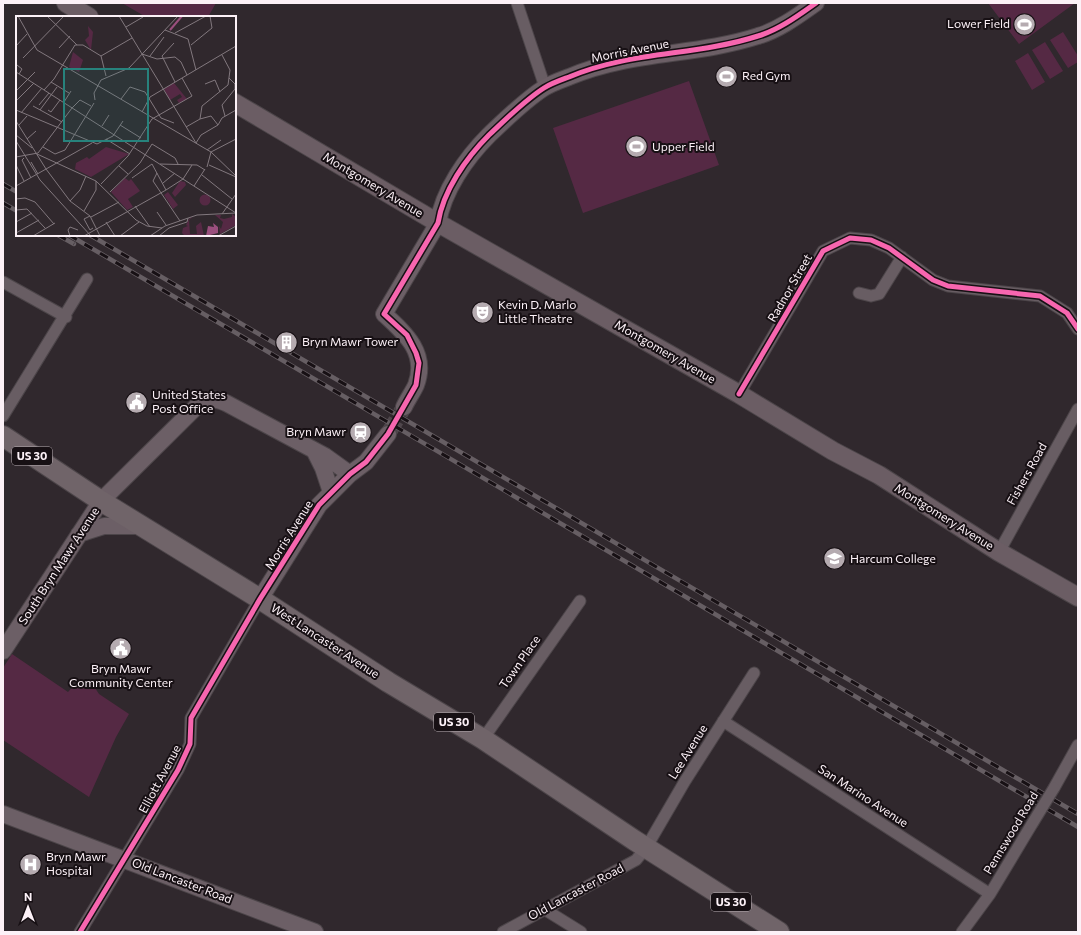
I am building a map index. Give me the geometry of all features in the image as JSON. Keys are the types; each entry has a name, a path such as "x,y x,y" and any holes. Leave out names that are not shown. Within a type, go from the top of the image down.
{"highway":[{"name":"West Lancaster Avenue","path":"3,436 101,501 260,599 388,682 483,739 646,848"},
{"name":"US 30","path":"646,848 779,932"}],"main road":[{"path":"66,3 88,16"},
{"name":"Montgomery Avenue","path":"242,107 438,223 739,394 832,451 879,475 999,552 1078,597"}],"street":[{"path":"517,3 545,87"},
{"name":"Morris Avenue","path":"404,406 416,385 419,363 407,335 384,314 438,223 440,209 460,172 481,143 545,87 582,71 610,62 642,56 725,45 760,36 796,17 816,3"},
{"name":"Radnor Street","path":"739,394 823,251 850,238 871,240 889,248 933,280 948,286 1040,296 1067,313 1078,329"},
{"path":"859,294 871,296 879,294 902,257"},
{"path":"3,416 66,317 87,279"},
{"path":"3,282 66,317"},
{"name":"South Bryn Mawr Avenue","path":"3,652 101,501 198,405 208,399 215,399 226,403 314,450"},
{"name":"Fishers Road","path":"999,552 1078,409"},
{"name":"Morris Avenue","path":"260,599 319,505 350,474 366,462 388,434"},
{"path":"314,450 350,474"},
{"path":"314,450 323,468 331,492"},
{"path":"79,534 104,526 143,526"},
{"name":"Elliott Avenue","path":"80,932 125,860 187,754 190,744 191,718 260,599"},
{"name":"Town Place","path":"483,739 580,601"},
{"name":"Lee Avenue","path":"646,848 685,781 754,673"},
{"name":"San Marino Avenue","path":"723,721 990,894"},
{"name":"Pennswood Road","path":"962,932 990,894 1054,788 1078,745"},
{"name":"Old Lancaster Road","path":"3,814 315,932"},
{"name":"Old Lancaster Road","path":"504,932 636,860 646,848"},
{"path":"544,909 581,932"}],"shaded area":[{"path":"122,3 216,3 209,16 144,16"},
{"name":"Lower Field","path":"988,3 1075,3 1019,44"},
{"path":"1063,32 1078,56 1078,62 1068,68 1050,40"},
{"path":"1045,42 1063,71 1050,79 1032,50"},
{"path":"1028,53 1045,82 1032,90 1015,61"},
{"name":"Upper Field","path":"689,81 719,165 583,213 553,128"},
{"path":"12,654 68,692 80,679 91,682 99,694 129,714 116,737 89,797 3,740 3,668"}],"tunnel":[{"path":"388,434 404,407"}],"railway":[{"path":"3,184 16,191"},
{"path":"3,203 16,210"},
{"path":"60,236 74,244"},
{"path":"71,236 1078,827"},
{"path":"92,236 1078,814"}],"cycle path":[{"path":"80,932 178,770 190,744 191,718 260,599 319,505 350,474 366,462 388,434 416,385 419,363 416,353 407,335 384,314 438,223 450,187 472,154 480,144 516,110 530,98 553,83 616,62 711,47 758,36 781,26 816,3"},
{"path":"739,394 823,251 850,238 871,240 889,248 933,280 948,286 1040,296 1067,313 1078,329"}],"place":[{"name":"Lower Field","path":"1025,24"},
{"name":"Red Gym","path":"727,76"},
{"name":"Upper Field","path":"636,147"},
{"name":"Kevin D. Marlo Little Theatre","path":"483,312"},
{"name":"Bryn Mawr Tower","path":"286,342"},
{"name":"United States Post Office","path":"137,402"},
{"name":"Bryn Mawr","path":"361,432"},
{"name":"Harcum College","path":"834,559"},
{"name":"Bryn Mawr Community Center","path":"121,648"},
{"name":"Bryn Mawr Hospital","path":"30,864"}]}
